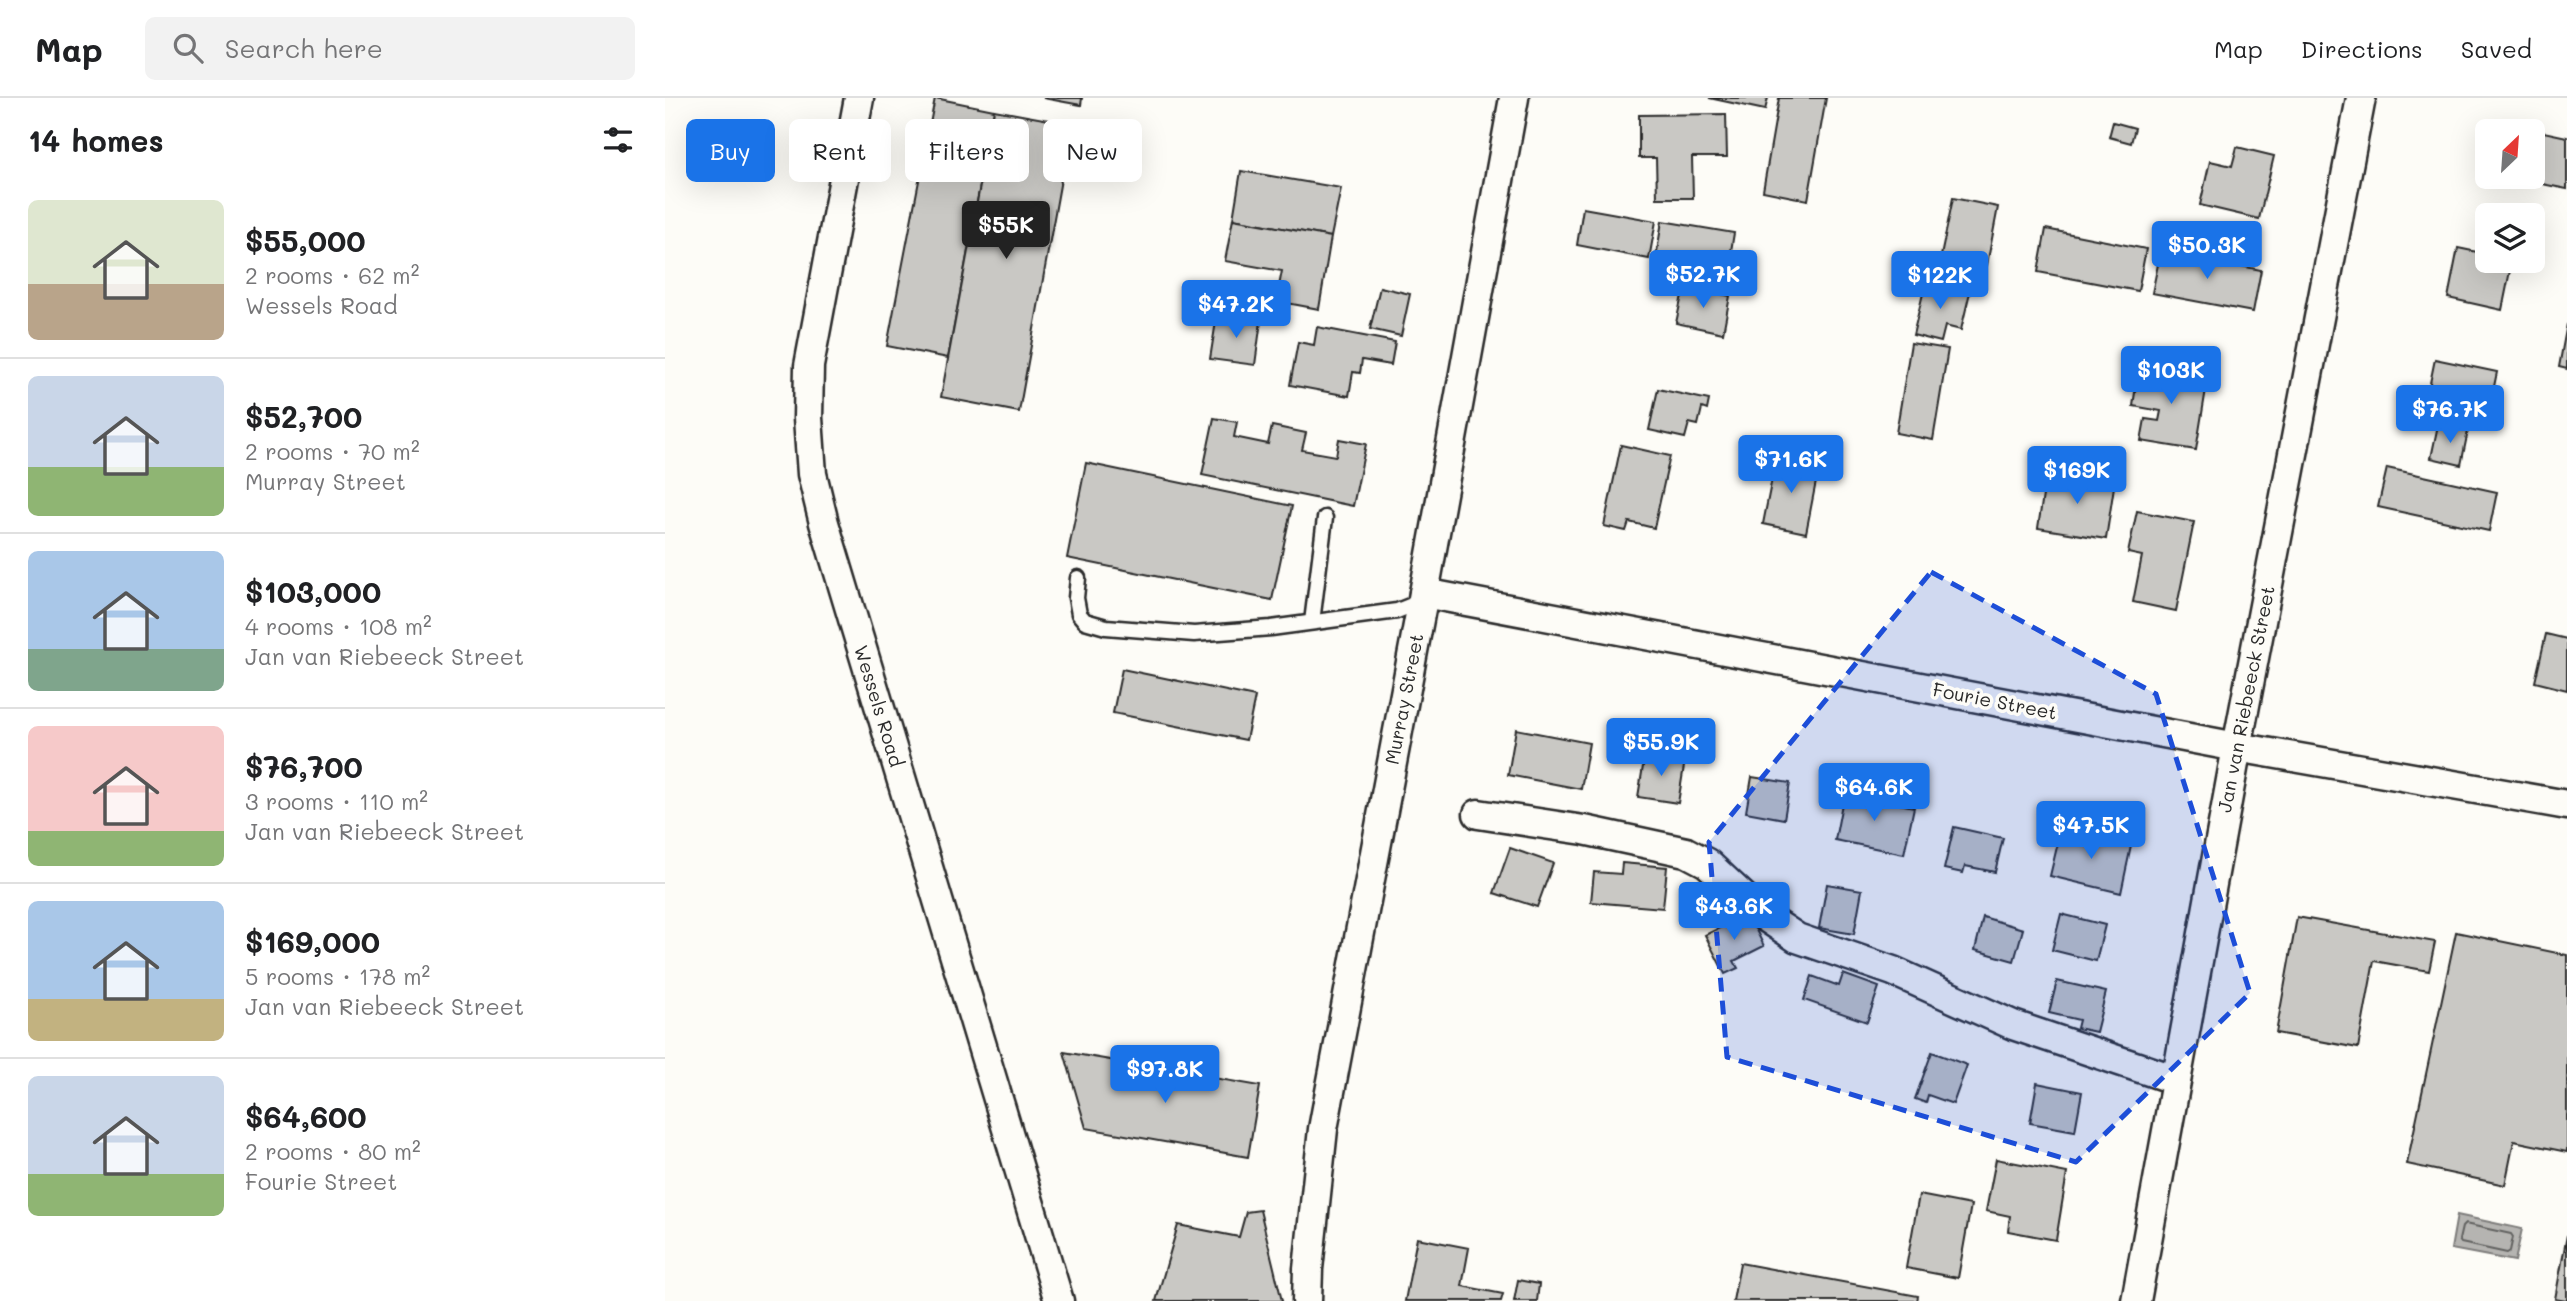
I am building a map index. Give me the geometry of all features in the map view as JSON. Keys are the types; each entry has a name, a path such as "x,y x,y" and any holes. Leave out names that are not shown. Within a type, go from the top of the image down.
{"street":[{"name":"Wessels Road","path":"859,98 809,366 808,418 812,474 824,523 1059,1301"},
{"name":"Murray Street","path":"1307,1301 1323,1129 1514,98"},
{"name":"Jan van Riebeeck Street","path":"2136,1301 2237,747 2361,98"},
{"name":"Fourie Street","path":"1424,593 2237,747 2567,806"},
{"path":"1478,814 1584,830 1686,852 1707,863 1764,916 1797,938 1893,971 2013,1025 2176,1080"}],"lane":[{"path":"1312,622 1325,518"},
{"path":"1078,578 1076,598 1079,614 1085,621 1106,627 1194,634 1271,628 1397,611 1412,604 1424,593"}],"highlighted area":[{"path":"1931,572 2156,694 2250,993 2076,1162 1727,1057 1709,842"}],"water":[{"path":"2457,1215 2522,1229 2515,1261 2451,1249"}],"building":[{"path":"935,98 994,110 992,119 931,119"},
{"path":"1043,98 1082,98 1081,105"},
{"path":"1709,98 1768,98 1765,110"},
{"path":"1779,98 1826,98 1808,200 1763,191"},
{"path":"994,110 1044,119 1043,182 1061,182 1019,412 941,397 981,182 1029,182 1029,119 992,119"},
{"path":"1726,114 1727,157 1692,157 1693,198 1657,198 1656,158 1639,158 1639,115"},
{"path":"2113,122 2135,128 2131,143 2109,137"},
{"path":"2545,132 2567,137 2567,189 2545,185"},
{"path":"2237,147 2274,156 2259,219 2200,205 2210,161 2232,166"},
{"path":"1241,171 1341,188 1331,237 1233,219"},
{"path":"919,182 981,182 948,358 887,346"},
{"path":"1953,198 1998,207 1987,265 1941,256"},
{"path":"1583,208 1656,221 1649,259 1577,245"},
{"path":"1233,219 1331,237 1319,309 1276,301 1282,271 1225,261"},
{"path":"1662,221 1734,233 1728,269 1656,258"},
{"path":"2046,229 2146,249 2138,291 2038,272"},
{"path":"2458,248 2475,252 2475,273 2510,273 2502,310 2448,298"},
{"path":"2161,250 2261,270 2253,312 2152,293"},
{"path":"1926,281 1970,292 1961,330 1945,326 1941,342 1913,335"},
{"path":"1684,286 1730,296 1723,333 1676,323"},
{"path":"1380,287 1410,294 1401,336 1370,329"},
{"path":"1217,315 1261,321 1255,365 1210,359"},
{"path":"2567,324 2567,369 2559,367"},
{"path":"1317,327 1395,342 1391,365 1362,360 1360,373 1353,372 1349,396 1290,385 1298,342 1314,345"},
{"path":"1911,343 1948,349 1933,440 1896,433"},
{"path":"2435,359 2497,372 2485,430 2423,417"},
{"path":"2139,365 2208,377 2196,450 2141,441 2145,419 2159,421 2161,411 2133,406"},
{"path":"1658,389 1709,400 1707,410 1702,408 1698,425 1689,423 1685,438 1649,430"},
{"path":"1214,418 1237,422 1234,437 1268,444 1272,426 1306,433 1302,450 1336,456 1339,439 1366,444 1353,506 1202,475"},
{"path":"2438,425 2468,431 2461,465 2431,458"},
{"path":"1621,445 1670,456 1654,528 1629,522 1626,531 1604,526"},
{"path":"1776,458 1819,466 1806,533 1763,524"},
{"path":"1086,463 1292,506 1272,600 1067,558"},
{"path":"2387,468 2497,492 2489,531 2378,507"},
{"path":"2046,475 2082,481 2083,475 2115,480 2106,539 2038,528"},
{"path":"2137,511 2194,522 2176,611 2133,602 2142,556 2128,553"},
{"path":"2546,634 2567,639 2567,690 2535,682"},
{"path":"1122,669 1255,697 1246,740 1113,713"},
{"path":"1516,729 1589,743 1581,789 1508,775"},
{"path":"1645,754 1685,760 1678,803 1638,797"},
{"path":"1752,777 1790,783 1784,819 1746,812"},
{"path":"1844,793 1914,807 1904,854 1835,840"},
{"path":"1954,827 2003,838 1995,872 1965,866 1963,873 1944,869"},
{"path":"2061,830 2131,846 2121,893 2050,876"},
{"path":"1510,848 1553,863 1537,907 1494,893"},
{"path":"1622,863 1667,867 1663,908 1591,902 1594,872 1621,874"},
{"path":"1827,884 1862,890 1854,934 1819,928"},
{"path":"1748,914 1764,946 1734,961 1738,968 1725,974 1705,935"},
{"path":"2061,914 2105,925 2096,961 2052,950"},
{"path":"1983,917 2023,929 2014,961 1975,950"},
{"path":"2297,917 2435,942 2429,971 2374,961 2358,1048 2276,1033"},
{"path":"2456,932 2567,955 2567,1152 2514,1141 2505,1185 2407,1164"},
{"path":"1843,974 1879,987 1867,1022 1804,1000 1812,976 1839,986"},
{"path":"2057,981 2106,992 2096,1032 2077,1028 2079,1020 2049,1013"},
{"path":"1064,1052 1260,1086 1248,1157 1086,1128"},
{"path":"1932,1052 1967,1065 1953,1104 1928,1095 1926,1103 1915,1099"},
{"path":"2037,1083 2082,1092 2075,1131 2030,1123"},
{"path":"1996,1159 2067,1173 2056,1240 2008,1231 2010,1216 1986,1211"},
{"path":"1919,1195 1971,1205 1958,1278 1906,1268"},
{"path":"1260,1210 1282,1301 1156,1301 1178,1225 1239,1237 1246,1212"},
{"path":"2567,1235 2567,1301 2566,1301 2555,1299"},
{"path":"1417,1238 1469,1248 1462,1286 1503,1294 1501,1301 1405,1301"},
{"path":"1740,1263 1918,1296 1917,1301 1733,1301"},
{"path":"1518,1280 1539,1284 1537,1301 1514,1301"}]}
